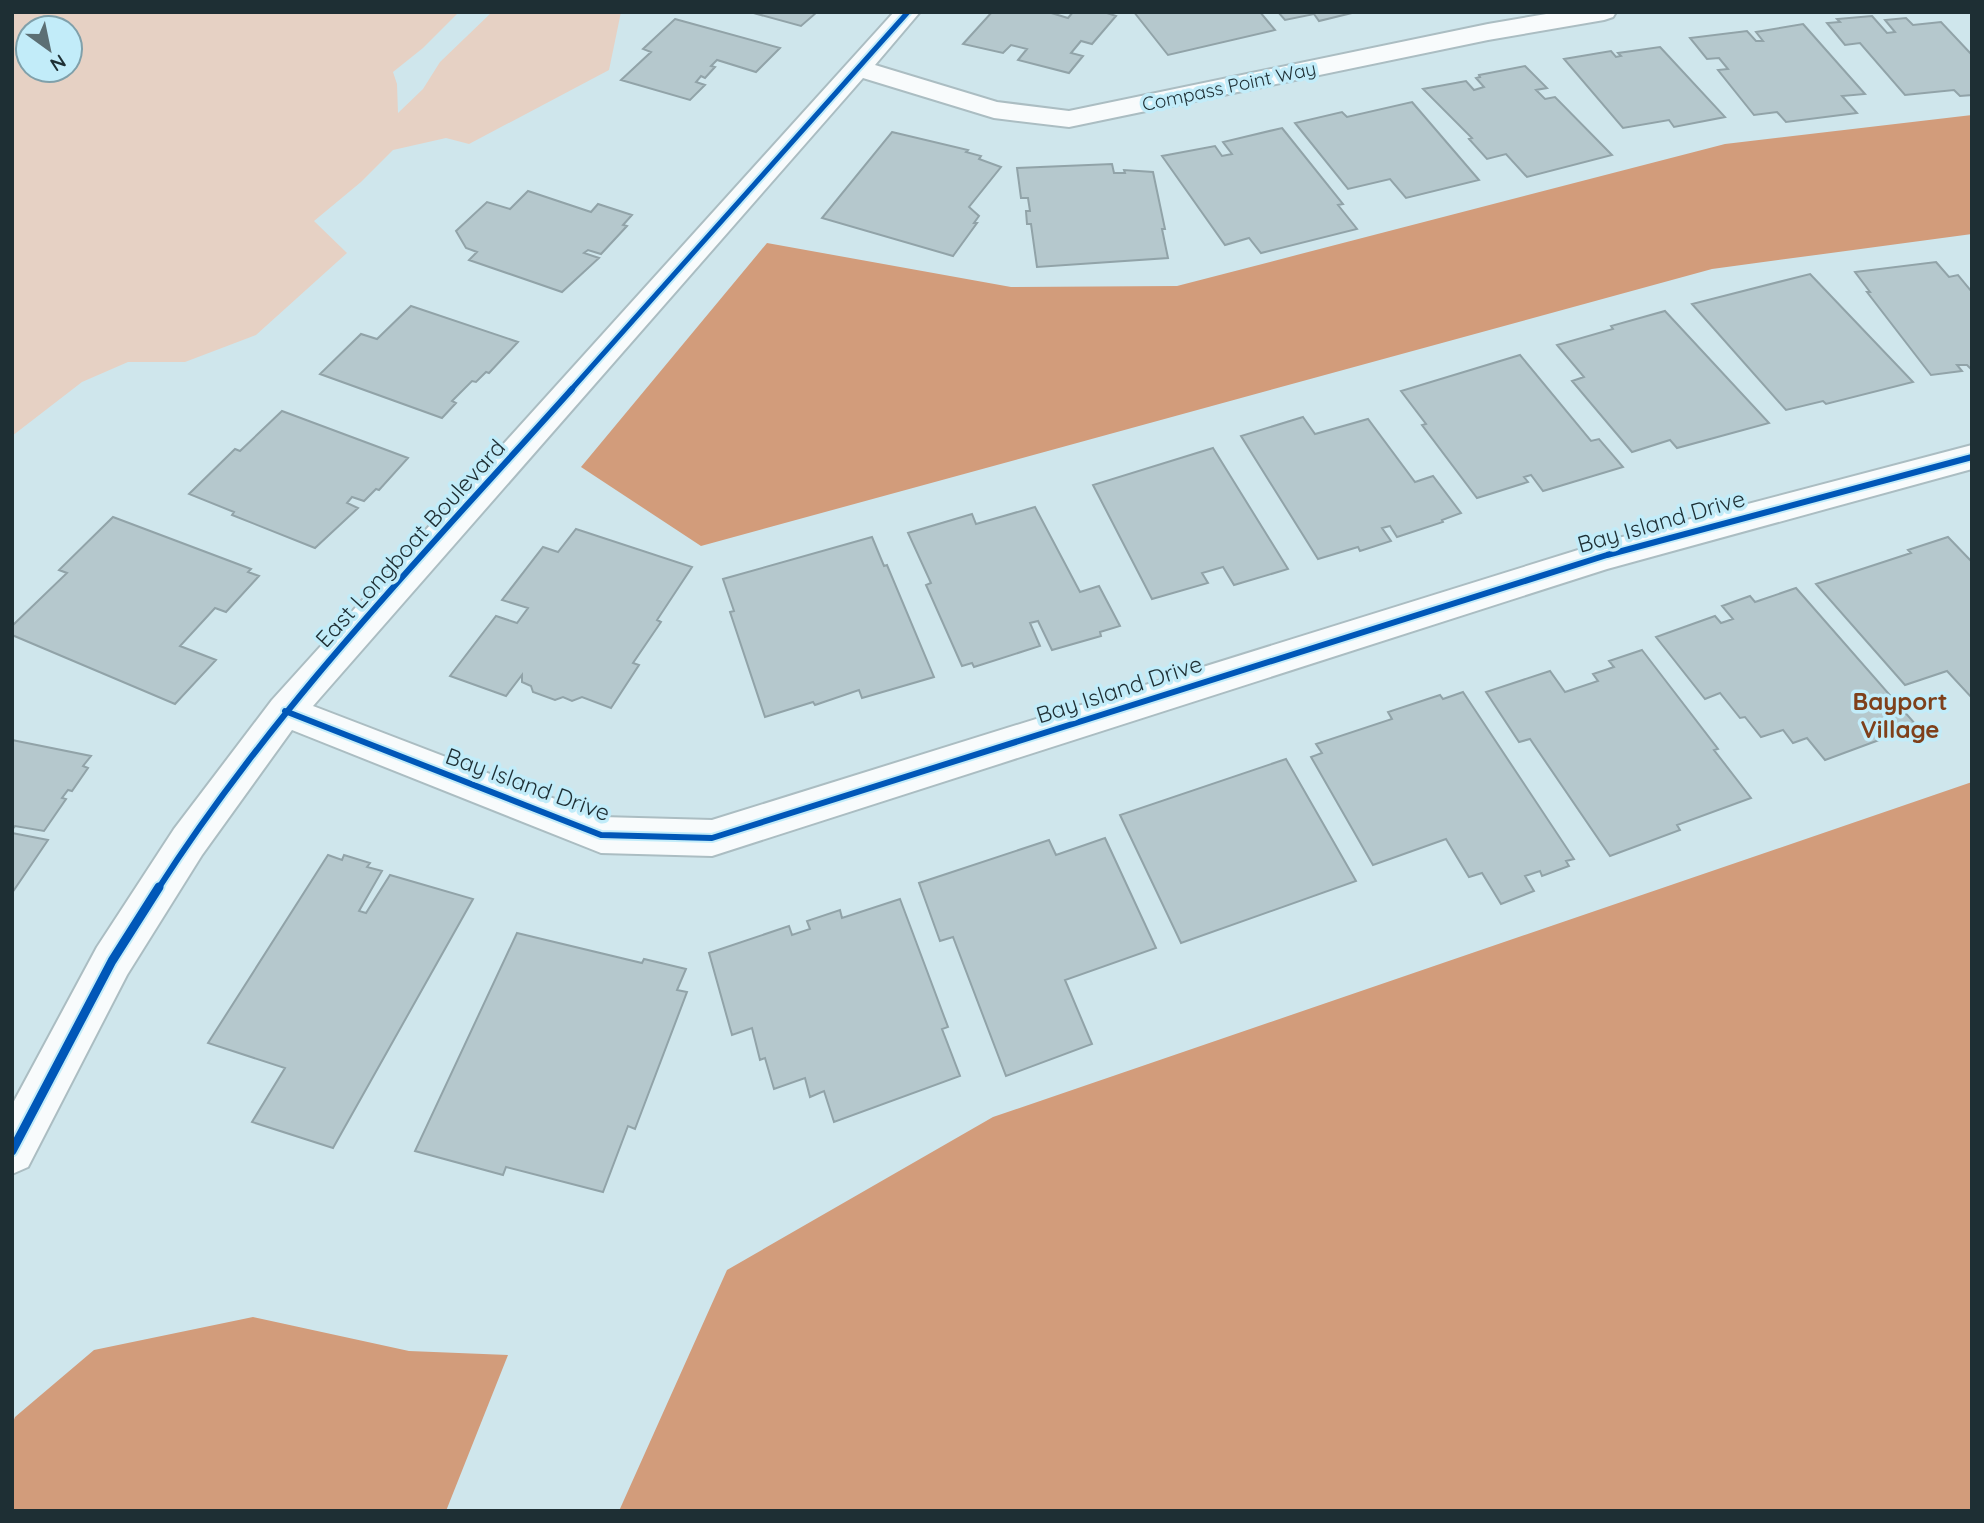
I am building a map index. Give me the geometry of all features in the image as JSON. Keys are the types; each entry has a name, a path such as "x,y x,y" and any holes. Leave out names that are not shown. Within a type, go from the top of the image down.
{"street":[{"name":"East Longboat Boulevard","path":"12,1151 112,961 188,842 285,711 908,12"},
{"name":"Compass Point Way","path":"858,68 994,110 1069,119 1488,32 1604,12"},
{"name":"Bay Island Drive","path":"285,711 601,835 712,838 1607,555 1972,457"}],"shaded area":[{"path":"12,12 459,12 423,48 393,72 397,84 398,113 423,89 440,62 492,12 621,12 609,70 469,144 446,138 393,150 361,182 314,221 347,253 256,335 185,362 128,362 82,382 12,436"},
{"path":"1972,115 1972,234 1712,269 701,546 581,467 767,243 1011,287 1177,286 1725,144"},
{"path":"1972,782 1972,1511 619,1511 727,1270 993,1117"},
{"path":"253,1317 409,1351 508,1355 446,1511 12,1511 12,1425 15,1417 94,1350"}],"building":[{"path":"750,12 817,12 801,26"},
{"path":"992,12 1048,12 1068,18 1073,12 1104,12 1116,16 1092,44 1081,41 1071,53 1083,56 1069,73 1018,60 1027,49 1011,45 1003,53 963,44"},
{"path":"1134,12 1260,12 1275,30 1168,55"},
{"path":"1278,12 1356,12 1319,21 1314,14 1285,20"},
{"path":"1872,16 1887,33 1895,32 1885,20 1906,18 1913,25 1941,22 1972,55 1972,95 1960,96 1954,90 1905,95 1860,43 1845,45 1827,23 1840,22 1837,19"},
{"path":"675,19 780,48 756,72 717,60 711,66 715,67 705,78 701,76 696,82 705,85 690,100 621,80 651,52 643,49"},
{"path":"1803,24 1865,94 1842,96 1857,113 1786,122 1777,112 1754,115 1718,70 1728,69 1719,58 1707,59 1690,38 1747,31 1756,41 1763,41 1756,32"},
{"path":"1660,47 1725,117 1674,127 1669,120 1623,128 1564,59 1611,51 1616,57 1621,56 1618,53"},
{"path":"1525,66 1547,88 1536,90 1545,99 1555,97 1612,155 1527,177 1506,154 1487,159 1469,139 1472,138 1423,89 1466,81 1474,90 1484,87 1476,78 1480,77 1479,75"},
{"path":"1412,102 1479,180 1406,198 1390,179 1348,189 1295,123 1342,112 1347,117"},
{"path":"1282,128 1343,204 1338,205 1357,229 1261,253 1249,238 1225,245 1162,156 1215,146 1222,156 1232,154 1223,142"},
{"path":"892,132 968,150 966,152 981,156 979,159 1001,167 969,207 979,216 974,223 977,223 953,256 822,218"},
{"path":"1112,164 1114,173 1125,173 1124,170 1153,172 1168,258 1037,267 1031,224 1027,224 1026,211 1030,211 1028,198 1021,198 1017,168"},
{"path":"528,191 591,212 598,204 632,215 623,225 627,226 601,254 588,250 584,253 599,258 562,292 469,260 477,252 466,248 456,231 487,202 510,209"},
{"path":"1936,262 1949,277 1958,275 1972,292 1972,370 1967,365 1957,365 1962,371 1931,375 1867,292 1870,292 1855,272"},
{"path":"1810,274 1913,382 1826,404 1823,401 1786,410 1692,304"},
{"path":"411,306 518,342 489,373 486,372 476,382 472,381 452,401 456,403 442,418 320,374 361,334 377,339"},
{"path":"1665,311 1769,423 1677,448 1670,440 1632,452 1572,381 1584,377 1557,345"},
{"path":"1520,355 1591,441 1599,439 1623,467 1543,491 1531,475 1524,477 1528,482 1477,498 1422,425 1426,424 1401,391"},
{"path":"282,411 408,458 379,490 376,489 364,501 352,497 347,503 358,508 315,548 232,515 234,512 189,494 235,449 240,451"},
{"path":"1303,417 1315,434 1368,419 1415,482 1433,476 1461,513 1442,520 1443,522 1397,537 1390,526 1382,528 1391,541 1360,551 1358,547 1318,559 1241,436"},
{"path":"1213,448 1288,569 1234,585 1223,567 1202,573 1208,583 1152,599 1093,485"},
{"path":"1035,507 1080,592 1099,586 1120,626 1100,632 1101,636 1052,650 1038,621 1030,623 1040,646 974,667 972,663 962,666 926,585 931,583 908,533 972,514 976,524"},
{"path":"113,517 251,569 248,572 259,576 226,612 215,608 180,646 216,660 175,704 12,635 12,626 67,573 59,570"},
{"path":"576,529 692,567 657,620 661,622 633,663 639,665 611,708 582,697 572,701 563,697 555,700 533,692 531,686 522,682 522,675 506,696 450,676 496,616 517,623 528,608 502,600 543,547 558,552"},
{"path":"872,537 884,566 887,565 934,677 862,698 859,690 815,705 813,702 765,717 730,612 734,611 723,579"},
{"path":"1948,537 1972,562 1972,698 1947,671 1905,685 1816,584 1911,553 1908,550"},
{"path":"1796,588 1917,726 1825,760 1807,738 1793,743 1783,730 1761,737 1745,717 1740,718 1720,693 1705,699 1656,637 1715,616 1721,623 1733,619 1722,606 1750,596 1755,602"},
{"path":"1642,650 1718,749 1714,750 1751,798 1677,825 1680,830 1610,856 1530,739 1519,742 1486,692 1550,671 1565,692 1598,681 1593,674 1614,667 1609,661"},
{"path":"1463,692 1574,859 1566,861 1569,866 1542,876 1540,871 1525,876 1534,891 1501,904 1482,873 1469,877 1446,839 1373,865 1311,757 1322,753 1316,744 1392,719 1388,712 1440,695 1443,699"},
{"path":"12,740 91,756 83,766 88,768 72,791 68,790 62,798 66,799 44,831 15,826 12,830"},
{"path":"1286,759 1356,881 1181,943 1120,815"},
{"path":"12,833 48,840 12,893"},
{"path":"1105,838 1156,948 1065,980 1092,1044 1006,1076 953,937 940,941 919,883 1049,840 1056,855"},
{"path":"328,855 342,860 344,855 370,863 367,867 382,871 359,911 366,913 390,875 473,899 333,1148 252,1122 285,1068 208,1043"},
{"path":"900,899 948,1027 942,1029 960,1076 834,1122 824,1091 810,1097 805,1078 774,1089 765,1058 760,1060 752,1028 732,1035 709,953 789,926 792,935 810,929 807,921 840,910 842,918"},
{"path":"517,933 642,963 644,959 686,969 677,990 687,992 635,1129 628,1126 603,1192 506,1167 503,1175 415,1151"}],"cycle path":[{"path":"12,1151 112,961 188,842 285,711 908,12"},
{"path":"285,711 601,835 712,838 1607,555 1972,457"}],"district":[{"name":"Bayport Village","path":"1900,715"}]}
